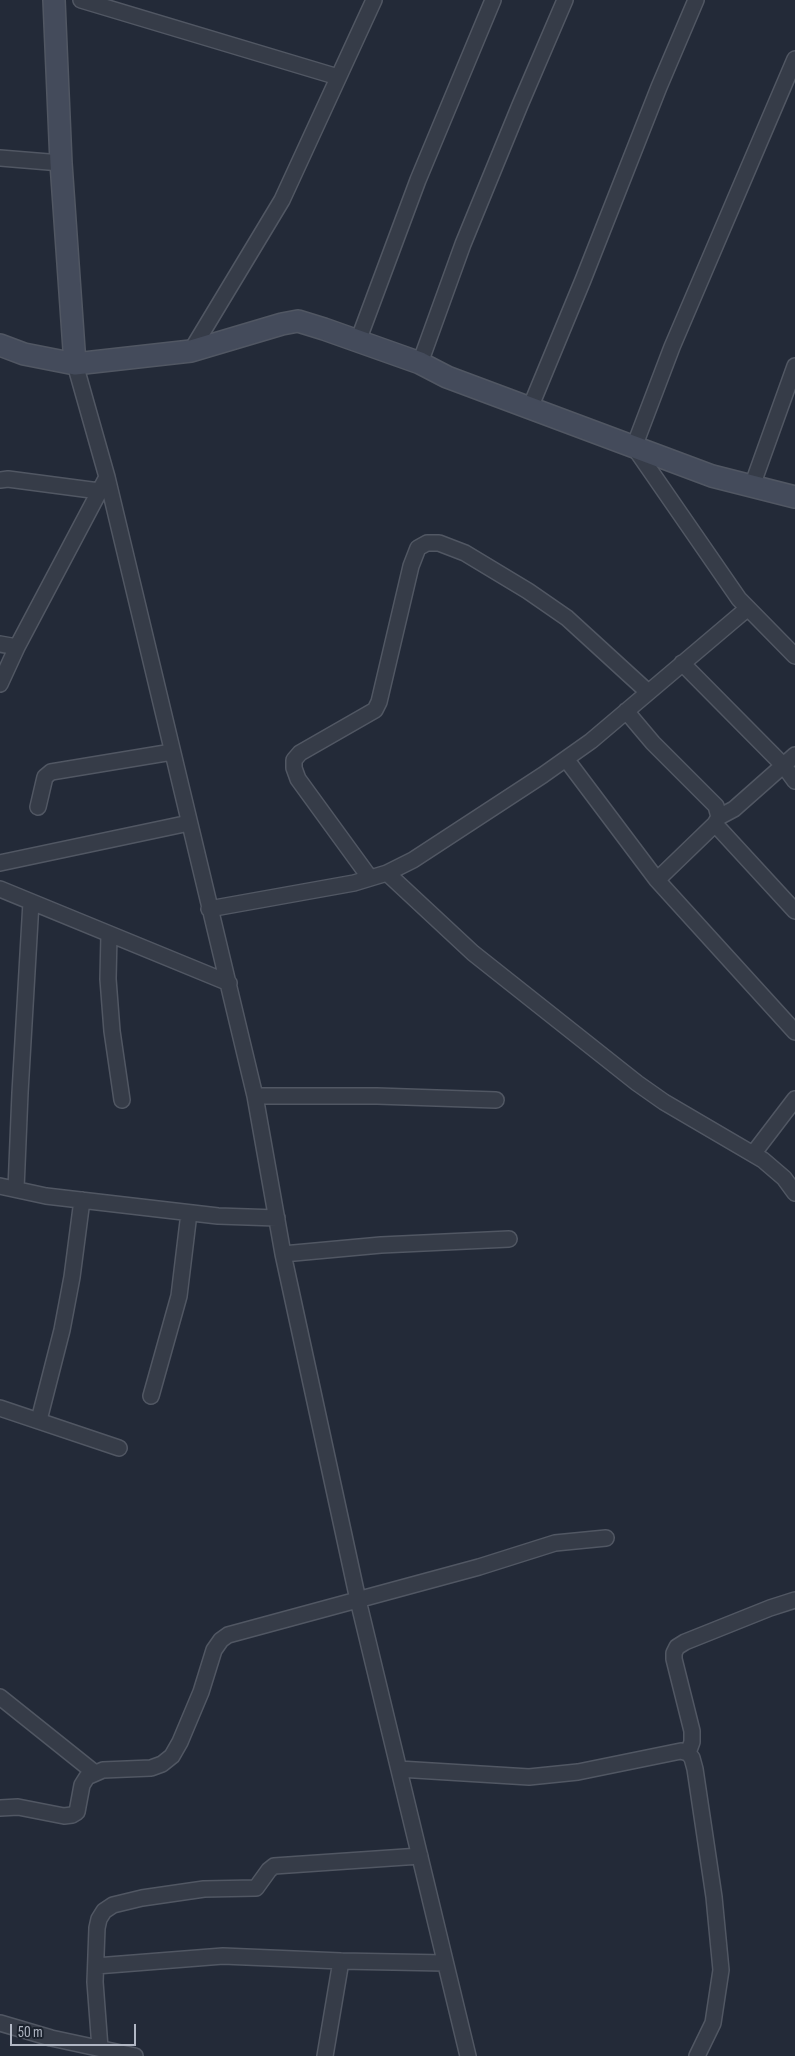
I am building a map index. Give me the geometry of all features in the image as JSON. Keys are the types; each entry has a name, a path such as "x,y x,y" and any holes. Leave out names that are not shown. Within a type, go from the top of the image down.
{"street":[{"path":"54,0 60,163 75,364 107,477 255,1096 284,1254 358,1600 468,2056"},
{"path":"81,0 338,77"},
{"path":"191,351 282,200 374,0"},
{"path":"358,341 418,180 493,0"},
{"path":"420,364 463,244 565,0"},
{"path":"530,408 696,0"},
{"path":"634,447 672,347 795,59"},
{"path":"0,158 60,163"},
{"path":"0,345 24,354 75,364 191,351 298,321 420,364 530,408 712,476 795,497"},
{"path":"752,486 795,366"},
{"path":"634,447 716,568 748,608 795,656"},
{"path":"0,684 17,647 107,477"},
{"path":"0,480 8,479 99,491"},
{"path":"370,878 298,778 294,768 294,760 300,753 375,710 379,702 411,566 418,548 427,543 439,543 456,549 528,591 568,618 648,692"},
{"path":"209,909 354,883 387,874 413,860 591,741 748,608"},
{"path":"0,644 17,647"},
{"path":"682,663 784,766 795,782"},
{"path":"626,710 653,744 716,806 717,821 795,911"},
{"path":"38,807 45,776 51,772 172,752"},
{"path":"658,880 717,821 734,809 795,755"},
{"path":"566,759 658,880 795,1032"},
{"path":"0,862 189,823"},
{"path":"387,874 473,953 637,1083 664,1102 754,1154 784,1178 795,1193"},
{"path":"0,889 228,983"},
{"path":"16,1189 32,902"},
{"path":"109,934 108,988 122,1100"},
{"path":"255,1096 377,1096 496,1100"},
{"path":"754,1154 795,1099"},
{"path":"0,1186 46,1196 189,1213 236,1218 277,1218"},
{"path":"39,1420 71,1286 82,1200"},
{"path":"151,1396 179,1296 189,1213"},
{"path":"284,1254 381,1245 509,1239"},
{"path":"0,1408 119,1448"},
{"path":"0,1808 18,1807 64,1816 72,1815 77,1812 82,1785 86,1777 113,1768 151,1768 162,1764 172,1756 201,1692 214,1650 221,1640 228,1635 479,1568 555,1543 606,1538"},
{"path":"688,1753 692,1742 692,1731 674,1660 677,1647 694,1638 795,1600"},
{"path":"0,1697 95,1773"},
{"path":"399,1769 529,1777 578,1772 681,1752 688,1753 692,1758 695,1769 715,1906 721,1970 713,2023 697,2056"},
{"path":"100,2048 96,1966 99,1919 104,1911 114,1905 142,1898 204,1889 256,1888 268,1870 274,1866 420,1856"},
{"path":"96,1966 224,1956 445,1963"},
{"path":"325,2056 340,1961"},
{"path":"0,2023 51,2038 135,2056"}]}
